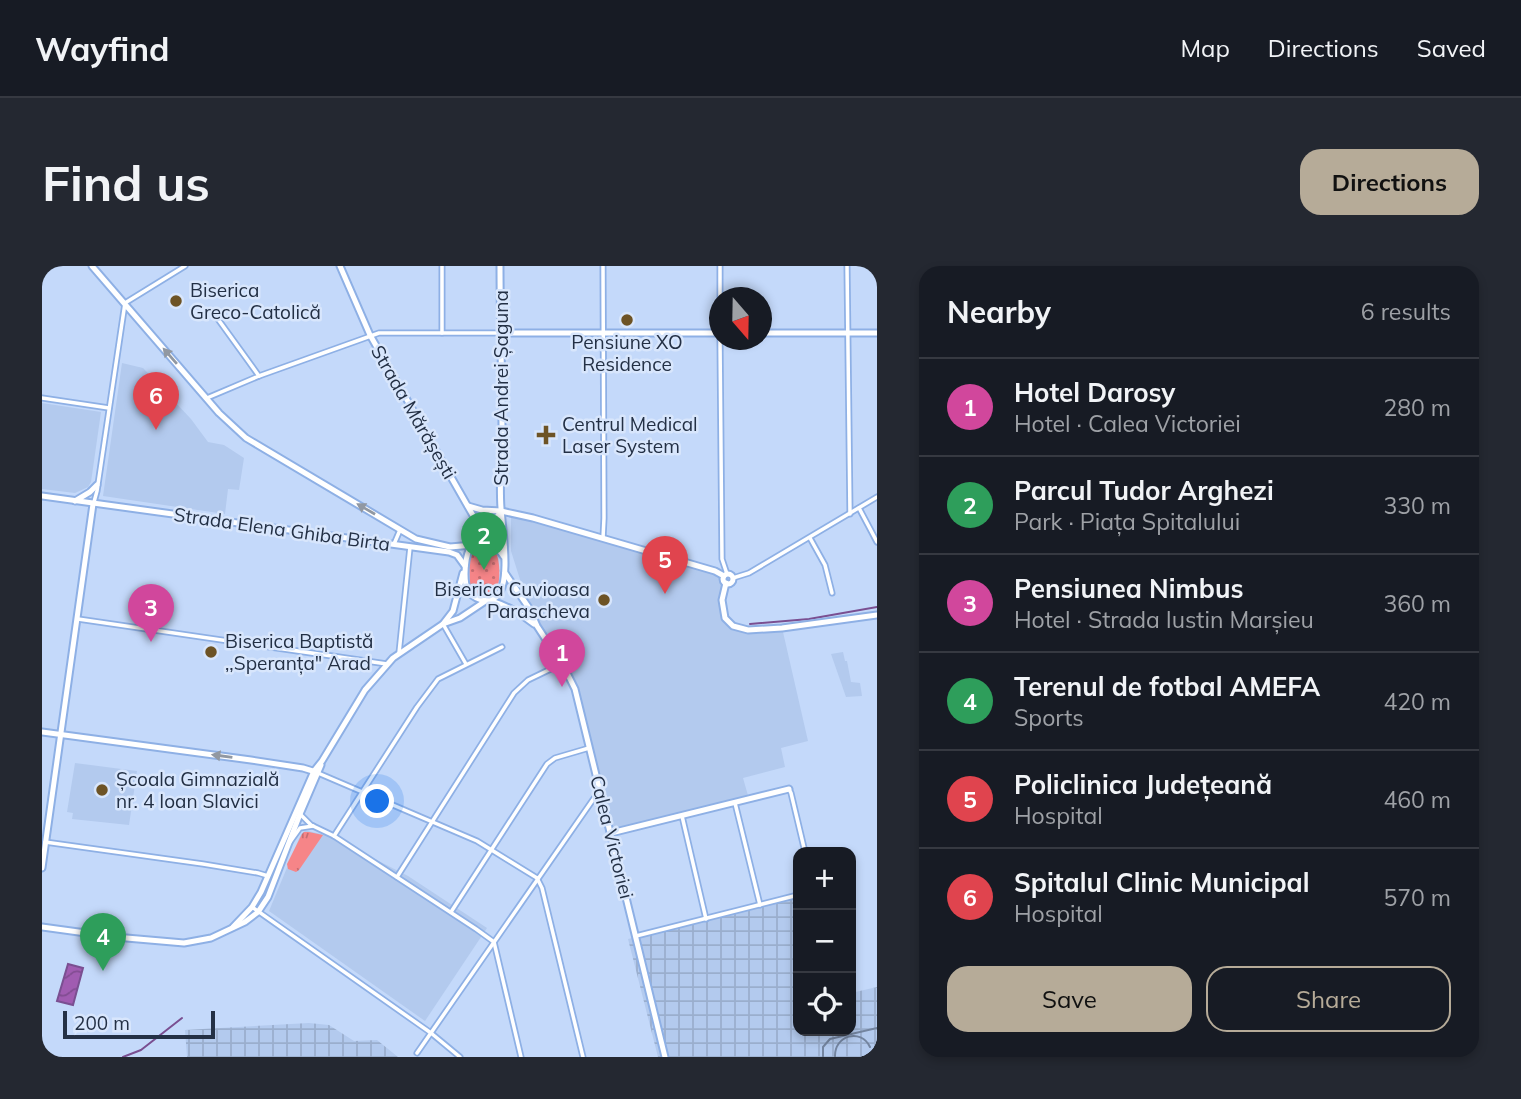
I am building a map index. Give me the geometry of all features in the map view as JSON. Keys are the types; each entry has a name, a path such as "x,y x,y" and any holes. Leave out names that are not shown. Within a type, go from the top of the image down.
{"main road":[{"path":"92,266 228,423 246,439 424,542 450,547 489,544 496,547 504,557 505,573 501,592 460,618 443,624 399,653 365,690 316,772 261,892 252,907 233,927"},
{"name":"Strada Mărășești","path":"340,266 370,335 468,506 485,532 504,547"},
{"name":"Strada Andrei Șaguna","path":"500,266 501,511 504,557"},
{"path":"500,333 709,333"},
{"path":"772,333 877,333"},
{"path":"75,501 97,485"},
{"name":"Strada Elena Ghiba Birta","path":"42,496 452,553 465,568"},
{"path":"42,868 93,504"},
{"name":"Strada Andrei Șaguna","path":"468,506 501,511"},
{"path":"501,511 731,575 732,582 726,583"},
{"name":"Strada Andrei Șaguna","path":"473,545 501,511"},
{"path":"443,624 453,611 458,598 468,552 473,545"},
{"path":"465,568 466,585 470,593 488,600"},
{"name":"Calea Victoriei","path":"505,573 529,608 575,689 665,1057"},
{"path":"725,575 722,600 725,618 733,626 748,631 877,615"},
{"name":"Calea Victoriei","path":"488,600 511,607 537,626"},
{"path":"42,732 213,754 316,772"},
{"path":"42,927 184,943 218,936 249,919 258,912 268,897 316,772"},
{"path":"611,833 789,789"}],"street":[{"path":"93,504 97,495 125,303 185,266"},
{"path":"442,266 442,333"},
{"path":"603,266 603,538"},
{"path":"720,266 720,287"},
{"path":"848,266 850,514"},
{"path":"215,315 260,376"},
{"path":"207,398 370,335 500,333"},
{"path":"720,350 722,559 725,575"},
{"path":"42,398 109,408"},
{"path":"733,578 749,573 877,497"},
{"path":"859,508 877,542"},
{"path":"394,544 401,529"},
{"path":"810,538 825,565 832,593"},
{"path":"399,653 410,547"},
{"path":"76,618 387,664"},
{"path":"443,624 466,664"},
{"path":"334,836 435,682 502,647"},
{"path":"397,877 518,687 561,664"},
{"path":"451,912 547,764 555,758 590,748"},
{"path":"316,772 459,832 492,848 537,878 542,888 583,1057"},
{"path":"417,1053 600,789"},
{"path":"789,789 804,847"},
{"path":"735,803 760,905"},
{"path":"300,814 315,827 334,836 494,942 521,1057"},
{"path":"682,816 706,919"},
{"path":"288,843 300,828 315,827"},
{"path":"45,842 268,876"},
{"path":"636,936 793,896"},
{"path":"252,907 431,1033 460,1057"}],"shaded area":[{"path":"122,363 143,368 191,419 208,442 224,445 244,458 239,490 228,489 225,514 103,496"},
{"path":"42,403 101,412 91,482 88,487 75,493 42,489"},
{"path":"511,516 644,550 724,576 726,583 723,612 733,626 729,628 751,634 783,632 808,741 781,748 785,767 743,778 749,799 611,833 575,689 529,608 511,551"},
{"path":"843,652 851,682 860,683 862,696 846,697 831,654"},
{"name":"Școala Gimnazială nr. 4 Ioan Slavici","path":"75,763 137,771 129,825 72,819 73,813 67,812"},
{"path":"305,831 330,836 408,876 487,928 425,1021 269,911 301,834"},
{"path":"793,898 793,1036 856,1036 856,992 877,987 877,1057 658,1057 628,939"},
{"path":"309,1023 329,1025 354,1041 377,1040 398,1057 187,1057 185,1030"}],"green space":[{"path":"482,546 493,548 498,561 498,584 489,595 477,594 470,587 469,561 472,551"},
{"path":"304,832 323,835 296,872 288,869 287,864"}],"water":[{"path":"68,964 83,968 73,1005 57,1001"}],"waterway":[{"path":"750,624 809,619 877,607"},
{"path":"123,1057 141,1050 182,1018"}],"tram line":[{"path":"823,1057 823,1047 830,1039 877,1028"},
{"path":"835,1057 839,1043 849,1037 861,1037 870,1047"}],"place":[{"name":"Biserica Greco-Catolică","path":"176,301"},
{"name":"Pensiune XO Residence","path":"627,320"},
{"name":"Spitalul Clinic Municipal","path":"156,430"},
{"name":"Centrul Medical Laser System","path":"546,435"},
{"name":"Parcul Tudor Arghezi","path":"484,570"},
{"name":"Policlinica Județeană","path":"665,594"},
{"name":"Biserica Cuvioasa Parascheva","path":"604,600"},
{"name":"Pensiunea Nimbus","path":"151,642"},
{"name":"Biserica Baptistă ,,Speranța\" Arad","path":"211,652"},
{"name":"Hotel Darosy","path":"562,687"},
{"name":"Școala Gimnazială nr. 4 Ioan Slavici","path":"102,790"},
{"name":"Terenul de fotbal AMEFA","path":"103,971"}]}
